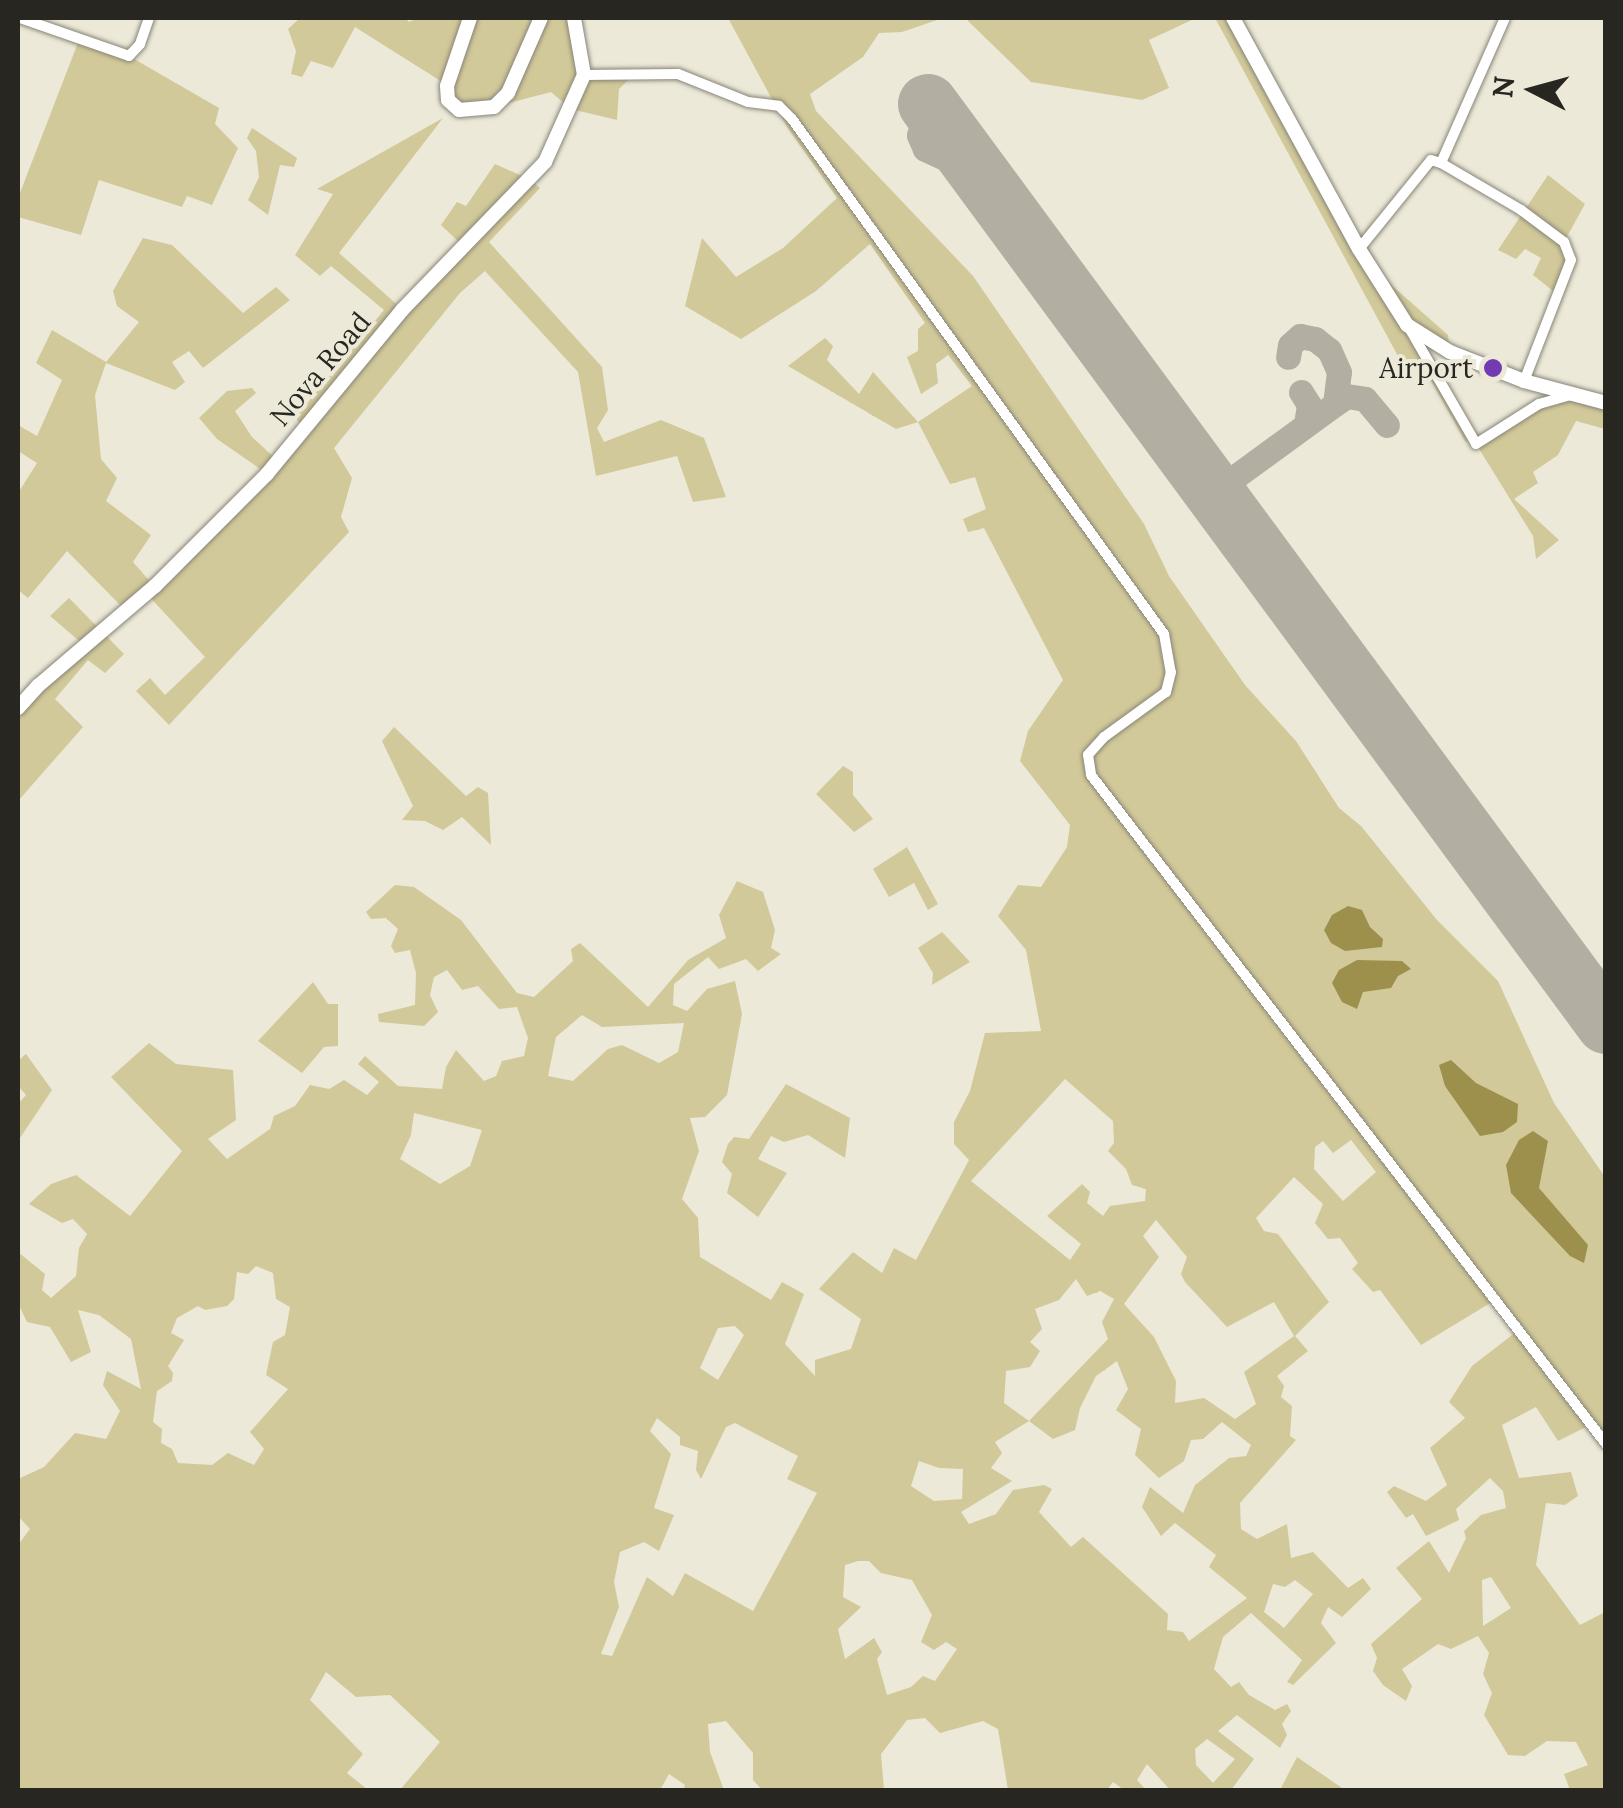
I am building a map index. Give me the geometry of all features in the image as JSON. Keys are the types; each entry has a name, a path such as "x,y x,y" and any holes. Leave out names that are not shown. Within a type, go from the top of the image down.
{"street":[{"path":"20,18 129,56 149,18"},
{"path":"470,18 448,86 448,100 459,110 494,107 508,93 540,18"},
{"path":"574,18 584,75 678,74 748,102 780,106 792,119 1164,634 1171,672 1166,692 1104,737 1088,756 1090,775 1606,1444"},
{"path":"1233,18 1359,249 1476,444 1539,404 1571,395"},
{"path":"1441,163 1505,18"},
{"name":"Nova Road","path":"18,708 206,537 267,474 402,310 520,193 550,153 584,75"},
{"path":"1359,249 1431,160 1564,242 1572,260 1524,382"},
{"path":"1407,325 1450,352 1524,382 1606,403"}],"shaded area":[{"path":"300,18 405,18 409,22 417,18 574,18 584,75 632,76 619,89 617,120 571,109 551,92 494,107 459,110 447,85 355,27 333,68 311,61 302,77 291,74 296,51 288,29"},
{"path":"728,18 943,18 902,32 879,33 863,57 810,94 816,111 973,276 1144,524 1169,576 1245,685 1296,741 1339,808 1361,826 1437,920 1498,981 1554,1103 1605,1177 1605,1444 1590,1425 1558,1441 1536,1407 1502,1425 1519,1478 1571,1472 1578,1496 1565,1505 1546,1503 1536,1565 1580,1625 1605,1612 1605,1790 1570,1790 1564,1774 1588,1765 1576,1742 1547,1741 1525,1756 1508,1755 1484,1715 1492,1693 1483,1674 1489,1653 1478,1636 1451,1649 1438,1644 1402,1669 1412,1686 1406,1701 1383,1685 1373,1671 1377,1658 1371,1644 1422,1599 1396,1568 1429,1541 1449,1573 1466,1538 1464,1531 1481,1515 1506,1508 1503,1491 1490,1478 1456,1509 1459,1520 1426,1536 1413,1514 1406,1518 1387,1492 1394,1486 1426,1501 1447,1485 1430,1448 1465,1418 1449,1402 1472,1366 1516,1332 1492,1302 1421,1345 1380,1290 1373,1292 1352,1269 1358,1263 1340,1238 1328,1239 1315,1223 1323,1204 1294,1177 1256,1218 1264,1231 1278,1234 1329,1302 1295,1336 1308,1351 1277,1376 1284,1386 1281,1397 1292,1406 1290,1436 1296,1440 1240,1503 1241,1529 1257,1539 1287,1524 1291,1558 1313,1552 1348,1588 1363,1578 1371,1589 1342,1617 1328,1607 1321,1623 1336,1643 1293,1685 1287,1682 1302,1660 1251,1613 1223,1637 1214,1669 1231,1687 1239,1682 1249,1695 1275,1710 1287,1704 1291,1711 1282,1724 1287,1735 1280,1748 1237,1715 1218,1731 1254,1759 1231,1790 1170,1790 1147,1764 1137,1780 1146,1790 1124,1790 1113,1782 1107,1790 1008,1790 998,1729 983,1721 940,1733 925,1718 907,1720 881,1754 884,1790 762,1790 753,1780 753,1753 726,1721 708,1724 710,1752 724,1790 683,1790 685,1785 669,1774 660,1790 400,1790 440,1742 390,1695 356,1697 326,1672 310,1700 363,1754 347,1773 368,1790 18,1790 18,1545 30,1529 18,1516 18,1479 44,1467 75,1433 106,1439 120,1411 103,1385 107,1371 141,1389 131,1339 99,1315 78,1310 91,1352 71,1362 50,1327 27,1322 18,1303 18,1252 45,1274 42,1290 51,1298 76,1276 79,1248 87,1234 73,1219 62,1223 29,1204 51,1184 76,1175 130,1216 182,1151 111,1077 149,1043 176,1064 233,1070 236,1120 208,1139 227,1159 270,1129 274,1116 295,1106 310,1085 329,1089 344,1080 367,1095 379,1082 358,1064 365,1056 398,1086 442,1089 446,1067 456,1050 484,1081 496,1076 502,1061 524,1056 528,1038 517,1007 499,1009 478,986 462,990 447,970 434,977 430,995 438,1012 424,1026 379,1022 378,1014 415,1005 416,973 410,950 395,953 391,946 398,929 386,918 371,919 366,912 395,885 414,887 461,920 517,993 534,997 573,961 571,949 580,943 648,1007 688,960 726,938 719,915 737,881 763,892 775,930 771,948 781,954 758,971 746,959 719,969 708,957 674,984 673,1005 687,1011 707,989 735,981 742,1014 727,1095 705,1117 690,1118 699,1151 682,1199 698,1218 700,1257 771,1300 782,1282 804,1294 785,1344 815,1376 815,1360 851,1349 861,1319 819,1289 853,1252 882,1273 894,1248 916,1260 969,1160 954,1144 954,1122 970,1091 985,1033 1041,1031 1026,950 998,916 1018,885 1041,887 1067,847 1070,825 1020,761 1028,731 1063,680 984,528 968,532 963,519 986,509 975,477 950,484 918,422 972,386 948,355 936,364 938,383 921,394 907,357 918,351 918,329 925,323 870,244 816,291 741,339 685,306 702,238 736,277 783,248 837,198 787,127","holes":["582,1015 602,1027 684,1023 678,1052 659,1063 622,1045 608,1049 573,1081 548,1076 556,1037","1065,1079 1113,1121 1114,1143 1108,1151 1126,1169 1132,1185 1146,1189 1145,1201 1110,1206 1103,1216 1087,1203 1090,1192 1082,1184 1047,1216 1081,1244 1070,1260 971,1181","414,1113 482,1130 470,1166 440,1184 400,1159 411,1135","1351,1140 1376,1172 1343,1201 1314,1169 1315,1147 1323,1141 1333,1153","1156,1220 1187,1257 1181,1274 1185,1282 1227,1327 1274,1302 1294,1336 1244,1372 1256,1404 1235,1419 1204,1398 1175,1403 1176,1381 1154,1337 1124,1304 1159,1257 1143,1236","256,1266 273,1273 276,1299 290,1307 285,1335 273,1342 266,1375 288,1389 250,1432 264,1449 254,1465 228,1453 212,1465 178,1463 172,1449 161,1443 162,1429 153,1422 157,1391 172,1381 173,1373 168,1366 184,1340 171,1333 177,1318 198,1306 205,1310 227,1306 234,1299 237,1272 248,1274","1076,1279 1087,1296 1100,1291 1114,1299 1102,1322 1108,1339 1029,1421 1004,1403 1006,1371 1030,1367 1040,1351 1030,1342 1042,1329 1035,1309 1059,1300","735,1326 744,1335 718,1380 700,1368 718,1328","1117,1361 1128,1389 1116,1410 1141,1429 1135,1455 1159,1478 1184,1461 1191,1440 1203,1439 1222,1422 1251,1445 1246,1456 1229,1458 1195,1485 1183,1513 1150,1487 1142,1507 1161,1536 1175,1523 1216,1555 1209,1567 1247,1598 1189,1641 1183,1632 1167,1630 1168,1614 1083,1537 1071,1547 1039,1512 1052,1489 1044,1485 1013,1490 996,1514 969,1524 961,1512 1012,1481 991,1468 1002,1453 995,1442 1029,1421 1053,1439 1075,1430 1080,1408 1096,1376","657,1418 680,1437 680,1445 698,1451 696,1470 701,1479 726,1427 735,1423 798,1456 787,1479 817,1493 753,1611 685,1573 673,1596 647,1577 612,1656 601,1654 619,1607 614,1582 620,1552 644,1542 659,1551 674,1515 654,1508 671,1454 650,1431","919,1461 939,1468 963,1469 962,1499 934,1501 911,1486","869,1561 881,1573 912,1580 932,1615 921,1642 934,1650 946,1642 957,1649 935,1681 923,1676 911,1687 887,1695 877,1659 882,1652 874,1638 845,1659 838,1629 861,1607 843,1597 845,1565","1491,1577 1511,1608 1483,1626 1482,1580","1295,1580 1313,1594 1284,1628 1264,1612 1273,1584 1285,1587","1207,1739 1235,1759 1213,1783 1196,1765 1195,1749"]},
{"path":"965,18 1196,18 1149,40 1169,88 1142,100 1031,82"},
{"path":"1215,18 1239,18 1358,248 1365,243 1388,282 1448,335 1450,352 1410,327 1476,443 1491,430 1571,395 1605,403 1605,429 1576,421 1558,455 1533,472 1538,483 1514,499 1559,540 1536,559 1533,536 1476,444 1465,441 1424,368 1399,358"},
{"path":"79,40 129,56 219,108 215,124 238,148 212,205 187,196 182,207 99,180 81,235 18,217 18,198"},
{"path":"443,118 339,253 402,309 464,247 441,225 457,202 466,206 495,164 531,180 540,188 489,242 602,367 608,410 597,428 604,442 661,420 704,438 726,497 693,502 677,456 596,476 578,372 485,271 460,293 334,448 352,478 341,517 349,532 169,725 136,691 150,678 165,695 205,657 147,594 126,611 67,551 28,598 18,590 18,493 37,463 18,451 18,425 37,436 62,380 36,363 52,330 106,362 139,322 117,306 113,291 143,238 172,245 243,313 276,287 290,300 203,368 189,351 172,362 185,382 175,390 106,363 95,395 101,459 117,478 106,501 151,535 133,562 154,586 266,473 217,439 199,418 227,391 252,388 256,393 235,411 252,437 277,460 304,427 295,418 384,310 331,266 320,276 295,255 333,194 317,189"},
{"path":"252,128 297,158 294,167 280,165 268,215 248,200 259,177 256,151 247,138"},
{"path":"1548,175 1585,204 1564,242 1571,260 1558,295 1533,275 1541,258 1525,249 1516,259 1498,250"},
{"path":"825,338 833,346 827,360 859,394 873,372 918,422 896,429 788,366"},
{"path":"69,598 124,654 105,673 88,660 55,699 83,727 18,801 18,708 84,645 50,616"},
{"path":"394,727 466,796 478,787 488,793 491,845 462,817 443,830 425,821 402,820 413,806 382,741"},
{"path":"843,766 853,772 853,795 873,819 854,832 816,794"},
{"path":"907,847 938,904 928,910 914,883 889,897 873,869"},
{"path":"1348,906 1362,910 1370,927 1383,939 1382,947 1345,951 1331,943 1324,930 1332,915"},
{"path":"942,932 970,962 932,985 933,973 918,948"},
{"path":"1357,960 1402,961 1411,969 1398,976 1391,988 1363,992 1357,1009 1342,1002 1332,983 1339,970"},
{"path":"313,982 328,1004 338,1004 338,1046 324,1047 302,1073 258,1041"},
{"path":"26,1054 52,1090 18,1141 18,1104 26,1095 18,1086 18,1061"},
{"path":"1451,1060 1476,1083 1518,1104 1517,1122 1503,1132 1480,1136 1445,1086 1439,1065"},
{"path":"786,1084 850,1118 845,1158 808,1135 784,1142 771,1136 758,1159 787,1173 758,1217 727,1193 732,1174 722,1162 728,1144 734,1137 749,1139"},
{"path":"1533,1131 1548,1141 1539,1188 1588,1245 1584,1263 1570,1256 1511,1193 1506,1165 1519,1140"},
{"path":"1297,1757 1345,1790 1280,1790"}],"taxiway":[{"path":"969,159 966,130 956,114 940,111 924,119 919,135 925,149 981,175"},
{"path":"1234,520 1223,497 1228,482 1335,404 1339,372 1329,350 1315,339 1300,336 1290,345 1288,357"},
{"path":"1301,392 1309,405 1306,425"},
{"path":"1335,404 1347,396 1365,399 1387,425"},
{"path":"1202,476 1215,483 1228,482"}],"runway":[{"path":"928,104 1606,1024"}],"place":[{"name":"Airport","path":"1493,368"}]}
